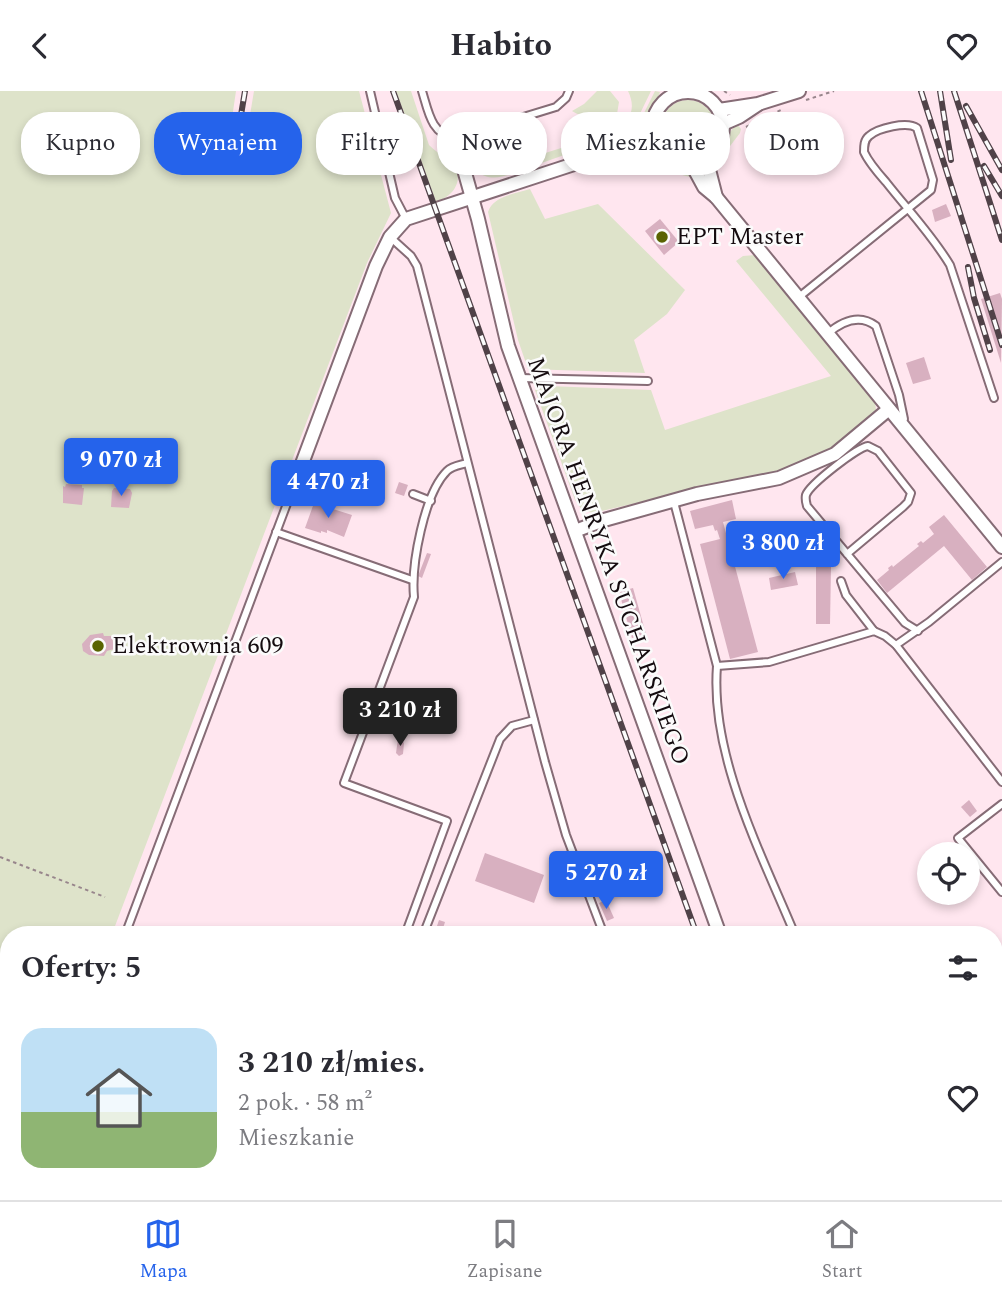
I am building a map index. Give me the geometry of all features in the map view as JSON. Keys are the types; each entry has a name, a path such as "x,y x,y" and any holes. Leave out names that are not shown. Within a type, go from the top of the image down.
{"street":[{"path":"657,112 667,95 685,91 706,98 719,110 801,96"},
{"path":"730,121 758,104"},
{"path":"294,485 376,266 390,237 406,219 561,168"},
{"name":"MAJORA HENRYKA SUCHARSKIEGO","path":"466,175 508,346 717,926"},
{"path":"698,175 704,187 716,197 1002,547"},
{"path":"710,175 716,197"},
{"path":"575,531 604,520 698,494 779,478 835,454 889,409"}],"lane":[{"path":"370,91 395,198 406,219"},
{"path":"422,91 437,130"},
{"path":"540,112 556,107 564,101 569,91"},
{"path":"797,298 908,209 931,190 933,180 917,128 905,123 871,134 866,139 864,152 908,209 938,245 950,265 994,398"},
{"path":"390,237 411,256 417,266 534,720 566,835 601,926"},
{"path":"827,334 839,324 857,319 868,320 876,326 899,395 904,419 900,423"},
{"path":"520,378 648,381"},
{"path":"847,554 903,507 911,493 878,451 868,446 859,449 811,489 806,498 807,506 847,554 905,623 918,631"},
{"path":"408,926 447,821 344,783 414,597 412,580 420,532 431,501 440,481 450,469 467,463"},
{"path":"128,926 294,485"},
{"path":"413,494 431,501"},
{"path":"674,502 717,666 716,687 729,772 791,926"},
{"path":"276,532 412,580"},
{"path":"896,645 918,631 1002,562"},
{"path":"841,581 846,595 874,631 886,636 896,645 1002,782"},
{"path":"717,666 769,662 874,631"},
{"path":"427,926 500,739 512,726 534,720"},
{"path":"1002,804 958,838 1002,892"}],"path":[{"path":"801,96 834,91"},
{"path":"741,121 747,128 784,108"},
{"path":"0,857 105,897"}],"green space":[{"path":"0,91 236,91 233,112 154,112 154,175 302,175 302,112 250,112 254,91 359,91 365,112 316,112 316,175 381,175 391,213 367,263 115,926 0,926"},
{"path":"396,91 411,91 418,112 404,112"},
{"path":"597,91 610,91 619,102 617,112 572,111"},
{"path":"628,91 651,91 641,112 631,112 632,102"},
{"path":"655,91 660,92 651,112 644,112"},
{"path":"688,100 707,108 710,112 666,112 678,102"},
{"path":"737,124 741,129 730,146 730,133"},
{"path":"423,127 429,145 437,152 437,175 458,175 454,190 436,202 423,166"},
{"path":"561,148 561,156 547,161 547,152"},
{"path":"483,175 508,175 502,177"},
{"path":"530,189 545,219 598,204 685,290 667,314 634,340 645,373 528,369 518,340 488,212 500,199"},
{"path":"755,255 875,402 876,410 873,416 827,453 794,467 593,513 582,510 575,500 535,390 548,386 651,390 665,430 831,376 736,261 743,256"}],"building":[{"path":"946,204 951,216 935,222 932,210"},
{"name":"EPT Master","path":"660,219 679,242 664,255 645,231"},
{"path":"1000,293 1002,299 1001,363 981,299"},
{"path":"924,357 931,379 913,384 906,363"},
{"path":"399,482 408,485 404,496 395,493"},
{"path":"82,485 82,505 63,503 63,486"},
{"path":"114,488 130,489 132,493 129,508 111,507"},
{"path":"732,500 736,519 723,522 758,652 730,659 700,544 720,539 713,525 695,529 690,511"},
{"path":"314,503 352,515 344,537 327,530 327,533 321,533 305,528"},
{"path":"944,515 987,567 972,580 944,546 887,593 877,580 888,568 919,546 917,544 921,541 923,543 934,534 929,527"},
{"path":"427,553 431,554 422,578 418,576"},
{"path":"816,567 831,567 830,624 816,624"},
{"path":"795,572 798,585 771,590 769,578"},
{"path":"633,588 646,634 632,638 619,592"},
{"name":"Elektrownia 609","path":"103,633 104,636 112,636 114,649 107,651 104,656 89,655 83,651 82,644 90,635"},
{"path":"398,739 404,743 403,754 399,756 396,753"},
{"path":"969,800 977,811 970,817 961,807"},
{"path":"485,853 544,875 534,903 475,881"},
{"path":"606,900 614,918 607,921 599,903"},
{"path":"439,920 445,922 444,926 437,926"}],"railway":[{"path":"242,112 245,91"},
{"path":"393,91 694,926"},
{"path":"921,91 1002,345"},
{"path":"940,91 951,160"},
{"path":"954,91 1002,240"},
{"path":"966,106 1002,170"},
{"path":"984,166 1002,196"},
{"path":"968,267 974,298 990,350"}],"place":[{"name":"EPT Master","path":"662,237"},
{"name":"Elektrownia 609","path":"98,646"}]}
